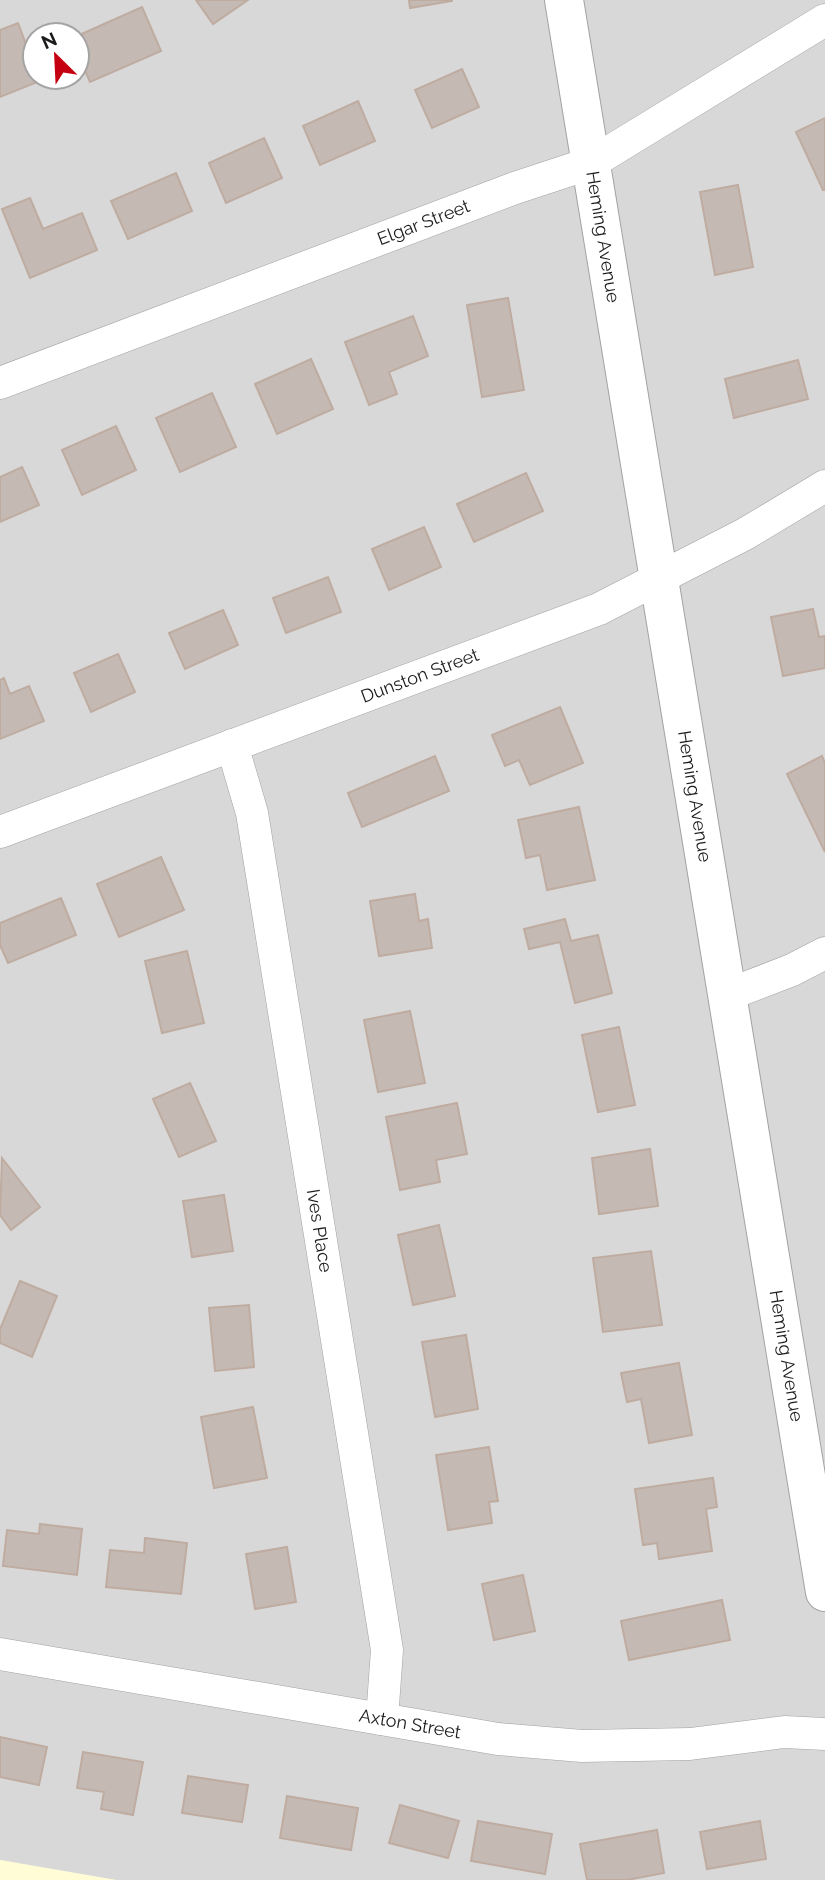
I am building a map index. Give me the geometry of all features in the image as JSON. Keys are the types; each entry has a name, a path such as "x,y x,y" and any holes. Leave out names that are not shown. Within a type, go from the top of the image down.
{"street":[{"name":"Heming Avenue","path":"564,0 825,1592"},
{"name":"Elgar Street","path":"0,383 515,188 591,163 825,20"},
{"name":"Dunston Street","path":"0,832 599,608 745,534 825,486"},
{"name":"Ives Place","path":"232,745 252,813 387,1650 382,1719"},
{"path":"727,995 792,970 825,953"},
{"name":"Axton Street","path":"0,1654 498,1739 582,1746 691,1744 784,1732 825,1734"}],"shaded area":[{"path":"0,0 825,0 825,1880 116,1880 0,1860"},
{"path":"0,1860 116,1880 0,1880"}],"building":[{"path":"196,0 248,0 213,24"},
{"path":"409,0 452,0 452,1 410,8"},
{"path":"142,7 161,51 91,82 91,30"},
{"path":"18,23 21,31 21,89 0,97 0,30"},
{"path":"462,69 479,107 432,128 415,90"},
{"path":"358,101 375,141 320,165 303,126"},
{"path":"825,118 825,190 823,190 796,132"},
{"path":"264,138 282,178 226,203 209,163"},
{"path":"176,173 192,211 128,239 111,201"},
{"path":"738,185 753,267 715,275 700,192"},
{"path":"30,198 43,229 82,213 97,250 30,278 2,209"},
{"path":"508,298 524,390 482,397 467,305"},
{"path":"413,316 428,356 389,372 397,394 369,405 345,342"},
{"path":"311,359 333,409 277,434 255,384"},
{"path":"798,360 808,399 734,418 725,379"},
{"path":"212,393 236,447 180,472 156,418"},
{"path":"116,426 136,470 82,495 62,450"},
{"path":"22,467 39,505 0,522 0,477"},
{"path":"526,473 543,511 474,542 457,504"},
{"path":"424,527 441,567 389,590 372,549"},
{"path":"328,577 341,612 286,633 273,598"},
{"path":"813,609 819,637 825,636 825,668 783,676 771,617"},
{"path":"223,610 238,645 185,669 169,633"},
{"path":"118,654 135,692 91,712 74,673"},
{"path":"4,678 10,694 29,686 44,721 0,739 0,680"},
{"path":"560,707 583,763 530,785 519,760 505,766 492,735"},
{"path":"435,756 449,791 362,827 348,793"},
{"path":"822,756 825,763 825,852 787,774"},
{"path":"579,807 595,880 547,890 540,855 526,858 518,820"},
{"path":"161,857 184,910 119,937 97,884"},
{"path":"415,894 419,921 428,919 432,948 379,956 370,901"},
{"path":"61,898 76,935 8,963 0,945 0,923"},
{"path":"565,919 571,941 598,935 612,993 575,1003 560,942 529,949 524,929"},
{"path":"187,951 204,1023 162,1033 145,961"},
{"path":"410,1011 425,1083 378,1092 364,1020"},
{"path":"619,1027 635,1105 598,1112 582,1035"},
{"path":"190,1083 216,1141 179,1157 153,1099"},
{"path":"457,1103 467,1154 436,1160 440,1182 400,1190 386,1117"},
{"path":"650,1149 658,1206 599,1214 592,1158"},
{"path":"2,1158 40,1207 11,1230 0,1215"},
{"path":"224,1195 233,1251 192,1257 183,1201"},
{"path":"439,1225 455,1296 413,1305 398,1235"},
{"path":"651,1251 662,1325 603,1332 593,1258"},
{"path":"20,1281 57,1296 32,1357 0,1343 0,1329"},
{"path":"249,1305 254,1367 215,1371 209,1308"},
{"path":"466,1335 478,1409 435,1417 422,1342"},
{"path":"679,1363 692,1435 649,1443 641,1399 627,1402 621,1373"},
{"path":"253,1407 267,1478 214,1488 201,1417"},
{"path":"489,1447 498,1501 489,1502 492,1523 448,1530 436,1455"},
{"path":"713,1478 717,1507 706,1509 712,1551 659,1559 657,1543 643,1545 635,1489"},
{"path":"40,1524 82,1529 77,1575 3,1566 7,1530 39,1534"},
{"path":"145,1538 187,1543 181,1594 106,1587 110,1550 144,1553"},
{"path":"287,1547 296,1602 255,1609 246,1554"},
{"path":"523,1575 535,1631 494,1640 482,1584"},
{"path":"722,1600 730,1640 629,1660 621,1621"},
{"path":"0,1737 47,1747 39,1785 0,1777"},
{"path":"83,1752 143,1762 133,1815 101,1809 104,1792 77,1788"},
{"path":"188,1776 248,1785 242,1822 182,1813"},
{"path":"287,1796 358,1808 351,1850 280,1838"},
{"path":"400,1805 459,1821 448,1858 389,1843"},
{"path":"478,1821 552,1834 545,1874 471,1861"},
{"path":"760,1821 766,1859 707,1869 700,1832"},
{"path":"657,1830 664,1873 627,1880 587,1880 580,1844"}]}
